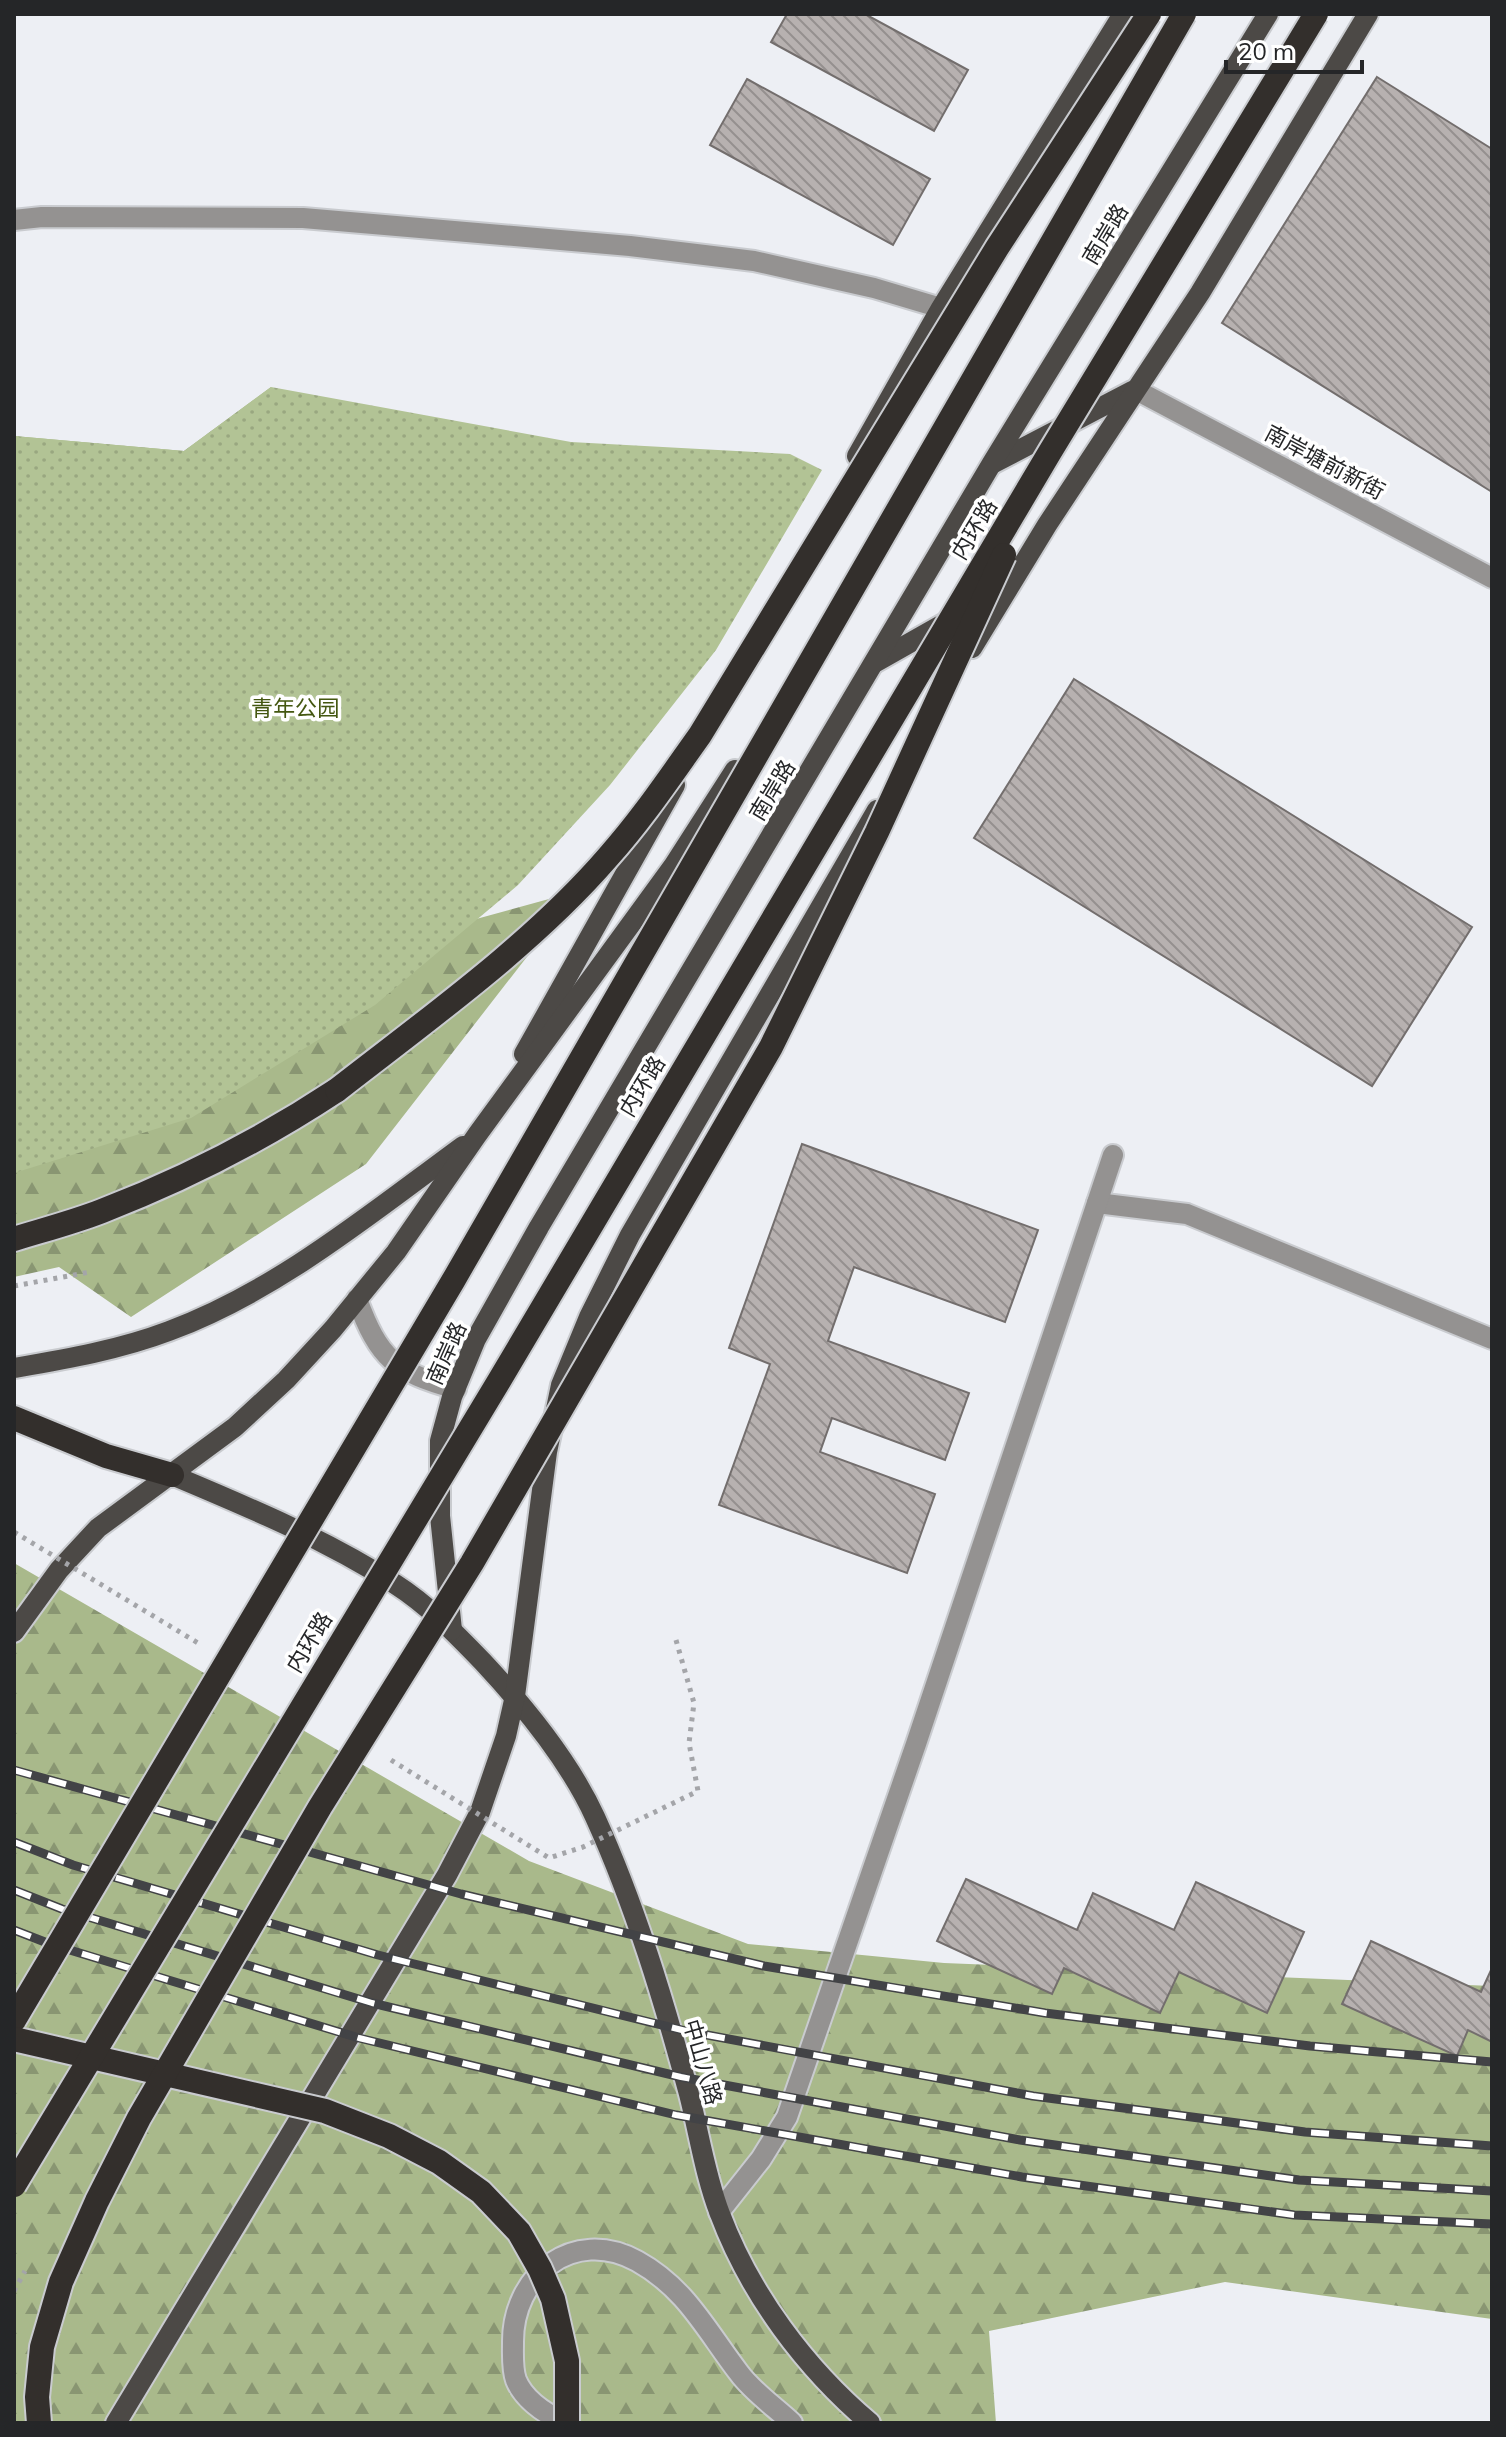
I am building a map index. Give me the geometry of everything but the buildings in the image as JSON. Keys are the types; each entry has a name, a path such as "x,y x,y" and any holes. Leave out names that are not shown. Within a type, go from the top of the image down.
{"highway":[{"path":"14,1239 114,1206 221,1160 283,1126 337,1090 468,988 552,913 607,858 700,735 989,261 1149,14"},
{"path":"14,2020 453,1281 1184,14"},
{"name":"内环路","path":"14,2185 412,1520 499,1381 1050,452 1316,14"},
{"path":"39,2423 37,2397 42,2347 61,2282 139,2118 320,1807 472,1563 771,1047 877,832 1050,452"},
{"path":"14,1418 106,1456 172,1475"},
{"path":"14,2039 325,2111 389,2136 439,2162 481,2192 519,2232 540,2269 553,2299 567,2361 566,2423"}],"main road":[{"path":"14,1368 132,1343 212,1313 277,1278 375,1211 477,1135 941,308 1123,14"},
{"name":"南岸路","path":"14,1632 59,1570 98,1528 235,1427 286,1380 396,1252 477,1135 674,865 716,800 868,542 1194,14"},
{"name":"南岸路","path":"452,1630 440,1516 440,1441 476,1339 539,1227 992,463 1268,14"},
{"path":"116,2423 447,1875 480,1812 506,1736 515,1696 547,1452 561,1385 589,1317 630,1235 1008,587 1200,293 1368,14"},
{"path":"992,463 1136,390"},
{"path":"872,664 1008,587"},
{"name":"中山八路","path":"172,1475 260,1512 397,1585 452,1630 515,1696 561,1759 594,1815 640,1933 688,2093 719,2212 741,2264 808,2361 870,2423"}],"street":[{"path":"14,207 42,217"},
{"path":"14,220 42,217 303,218 630,246 754,261 874,288 941,308"},
{"name":"南岸塘前新街","path":"1136,390 1492,578"},
{"path":"719,2212 769,2148 787,2117 916,1744 1113,1155"},
{"path":"1097,1203 1187,1214 1492,1339"},
{"path":"357,1299 369,1331 388,1360 419,1379 456,1389"},
{"path":"566,2423 534,2404 516,2381 513,2333 518,2306 530,2283 546,2266 569,2253 598,2250 634,2259 670,2282 741,2376 792,2423"}],"path":[{"path":"14,1286 90,1272"},
{"path":"676,1640 694,1703 689,1743 698,1791"}],"green space":[{"path":"271,387 352,953 578,891 366,1164 131,1317 59,1267 14,1277 14,436 184,451"},
{"name":"青年公园","path":"271,387 571,442 790,454 822,470 716,650 610,785 518,885 375,1005 191,1118 14,1173 14,436 184,451"},
{"path":"14,1563 529,1861 748,1944 944,1963 1492,1986 1492,2319 1225,2282 989,2331 996,2423 14,2423"}],"railway":[{"path":"14,1770 461,1894 764,1966 1045,2013 1310,2046 1492,2062"},
{"path":"14,1842 73,1865 378,1955 686,2031 1033,2096 1305,2132 1492,2146"},
{"path":"14,1890 62,1909 372,2003 681,2077 1020,2140 1299,2180 1492,2191"},
{"path":"14,1930 50,1944 359,2038 676,2115 1022,2177 1294,2215 1492,2224"}]}
